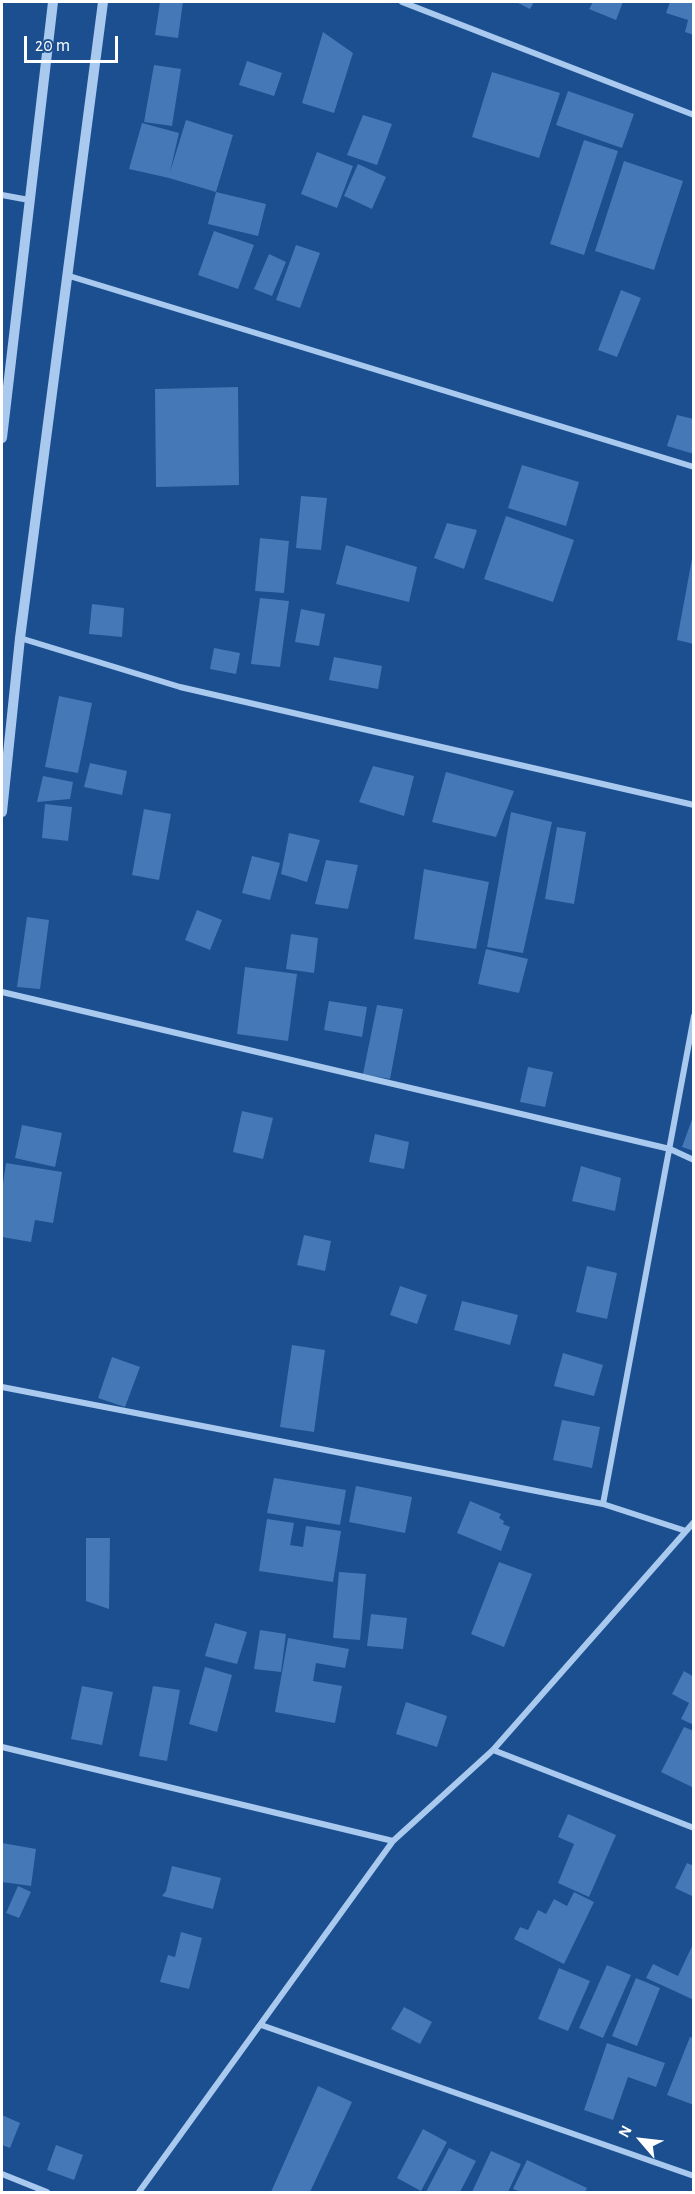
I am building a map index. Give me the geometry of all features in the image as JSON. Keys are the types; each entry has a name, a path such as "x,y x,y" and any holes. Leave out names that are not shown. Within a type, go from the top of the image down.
{"street":[{"path":"2,438 53,2"},
{"path":"2,812 20,638 103,2"},
{"path":"402,2 693,115"},
{"path":"2,195 29,200"},
{"path":"66,275 693,467"},
{"path":"20,638 180,687 693,805"},
{"path":"2,992 670,1149 693,1160"},
{"path":"603,1504 693,1016"},
{"path":"2,1387 603,1504 686,1531"},
{"path":"139,2193 393,1842 493,1750 693,1522"},
{"path":"2,1747 393,1842"},
{"path":"493,1750 693,1828"},
{"path":"261,2025 693,2176"},
{"path":"2,2174 47,2193"}],"building":[{"path":"160,2 183,2 178,38 155,35"},
{"path":"516,2 534,2 530,9"},
{"path":"593,2 623,2 616,20 589,9"},
{"path":"670,2 694,2 694,35 685,32 688,20 666,13"},
{"path":"323,32 353,53 334,113 302,103"},
{"path":"247,61 282,73 274,96 239,85"},
{"path":"154,65 181,69 172,126 144,122"},
{"path":"492,72 560,93 539,158 472,137"},
{"path":"568,91 634,114 622,148 556,125"},
{"path":"363,115 392,124 377,165 347,155"},
{"path":"186,120 233,135 216,192 129,169 142,123 179,133 170,172"},
{"path":"584,140 618,151 584,255 550,244"},
{"path":"317,152 353,166 337,208 301,194"},
{"path":"624,161 683,181 654,270 595,251"},
{"path":"358,164 386,177 372,209 344,196"},
{"path":"216,192 266,204 258,236 208,224"},
{"path":"214,231 254,245 238,289 198,275"},
{"path":"296,245 320,253 300,308 276,300"},
{"path":"269,254 286,262 272,296 254,289"},
{"path":"621,290 641,298 617,357 598,350"},
{"path":"238,387 239,485 156,487 155,389"},
{"path":"677,415 694,419 694,454 667,446"},
{"path":"522,465 579,482 566,526 508,508"},
{"path":"301,496 327,498 321,550 296,548"},
{"path":"506,516 574,540 553,602 484,579"},
{"path":"447,523 477,530 464,569 434,558"},
{"path":"260,538 289,541 284,593 255,591"},
{"path":"346,545 417,567 409,602 336,584"},
{"path":"692,559 694,559 694,644 677,640"},
{"path":"260,598 289,601 280,667 251,664"},
{"path":"92,604 124,608 122,637 89,634"},
{"path":"301,609 325,614 319,646 295,642"},
{"path":"214,648 240,653 236,674 210,669"},
{"path":"334,657 382,666 378,689 329,680"},
{"path":"59,696 92,703 78,773 45,767"},
{"path":"90,763 127,771 122,795 84,787"},
{"path":"373,766 414,776 404,816 359,802"},
{"path":"446,772 514,791 496,837 432,822"},
{"path":"43,776 73,782 70,799 37,802"},
{"path":"45,804 72,807 68,841 42,838"},
{"path":"144,809 171,814 159,880 132,875"},
{"path":"511,812 552,822 523,953 487,947"},
{"path":"557,827 586,832 574,904 545,899"},
{"path":"289,833 320,840 307,882 281,874"},
{"path":"252,856 280,863 270,900 242,893"},
{"path":"326,860 358,865 348,909 315,904"},
{"path":"424,869 489,882 476,949 414,939"},
{"path":"197,910 222,920 210,950 185,940"},
{"path":"27,917 49,920 40,989 17,987"},
{"path":"291,934 318,938 314,973 286,969"},
{"path":"486,949 528,959 519,993 478,984"},
{"path":"245,967 297,974 288,1041 237,1034"},
{"path":"329,1001 367,1007 362,1037 324,1030"},
{"path":"377,1005 403,1009 390,1079 363,1074"},
{"path":"528,1067 553,1072 545,1107 520,1102"},
{"path":"242,1111 273,1118 263,1159 233,1152"},
{"path":"694,1114 694,1151 682,1147"},
{"path":"22,1125 62,1133 55,1167 15,1158"},
{"path":"375,1134 409,1142 404,1169 369,1162"},
{"path":"6,1163 62,1172 53,1223 35,1220 31,1242 2,1237 2,1191"},
{"path":"581,1166 621,1178 615,1211 572,1201"},
{"path":"304,1235 331,1241 325,1271 297,1265"},
{"path":"587,1266 617,1273 607,1319 576,1312"},
{"path":"400,1286 427,1295 417,1324 390,1315"},
{"path":"462,1301 518,1315 510,1345 454,1330"},
{"path":"292,1345 325,1350 314,1432 280,1427"},
{"path":"563,1353 603,1365 594,1396 554,1386"},
{"path":"112,1357 140,1367 125,1407 98,1398"},
{"path":"562,1420 600,1427 592,1468 553,1460"},
{"path":"274,1478 346,1490 340,1525 267,1513"},
{"path":"356,1486 412,1497 405,1533 349,1522"},
{"path":"470,1501 501,1514 499,1518 504,1521 503,1524 510,1527 501,1551 457,1533"},
{"path":"267,1519 294,1523 290,1545 303,1547 306,1526 341,1531 333,1582 259,1571"},
{"path":"86,1538 110,1538 109,1609 86,1601"},
{"path":"499,1562 532,1574 504,1647 471,1634"},
{"path":"339,1572 366,1574 360,1640 333,1638"},
{"path":"371,1614 407,1618 403,1649 367,1646"},
{"path":"215,1623 247,1632 237,1664 205,1656"},
{"path":"260,1630 286,1634 281,1672 254,1669"},
{"path":"288,1638 349,1649 345,1668 316,1663 313,1681 342,1686 335,1723 275,1712"},
{"path":"205,1667 232,1675 217,1732 189,1724"},
{"path":"684,1671 694,1677 694,1725 681,1719 689,1703 672,1694"},
{"path":"82,1686 113,1692 102,1745 71,1739"},
{"path":"153,1686 180,1690 167,1761 139,1756"},
{"path":"406,1702 447,1716 437,1747 396,1734"},
{"path":"684,1727 694,1731 694,1788 661,1772"},
{"path":"568,1814 616,1835 589,1897 558,1883 574,1844 558,1837"},
{"path":"2,1843 36,1849 31,1886 2,1882"},
{"path":"687,1863 694,1866 694,1897 675,1888"},
{"path":"172,1866 221,1878 213,1909 162,1896 166,1891"},
{"path":"18,1886 31,1892 19,1918 6,1913"},
{"path":"574,1892 594,1902 564,1964 514,1939 520,1927 528,1930 538,1910 546,1914 554,1899 567,1906"},
{"path":"181,1932 202,1938 189,1989 160,1982 168,1955 175,1957"},
{"path":"694,1942 694,2000 646,1978 653,1964 678,1976"},
{"path":"607,1965 631,1975 603,2038 579,2028"},
{"path":"559,1968 590,1981 568,2031 538,2019"},
{"path":"636,1978 660,1988 637,2046 612,2036"},
{"path":"404,2007 432,2022 420,2044 391,2029"},
{"path":"690,2037 694,2038 694,2105 667,2095"},
{"path":"607,2043 665,2063 656,2087 628,2077 613,2120 584,2110"},
{"path":"318,2086 352,2102 310,2192 271,2192"},
{"path":"2,2115 20,2123 10,2148 2,2145"},
{"path":"423,2129 447,2142 421,2191 397,2178"},
{"path":"56,2145 83,2155 74,2180 47,2170"},
{"path":"449,2148 476,2161 460,2192 426,2192"},
{"path":"491,2151 521,2164 508,2192 472,2192"},
{"path":"527,2160 587,2188 585,2192 521,2192 513,2189"}]}
